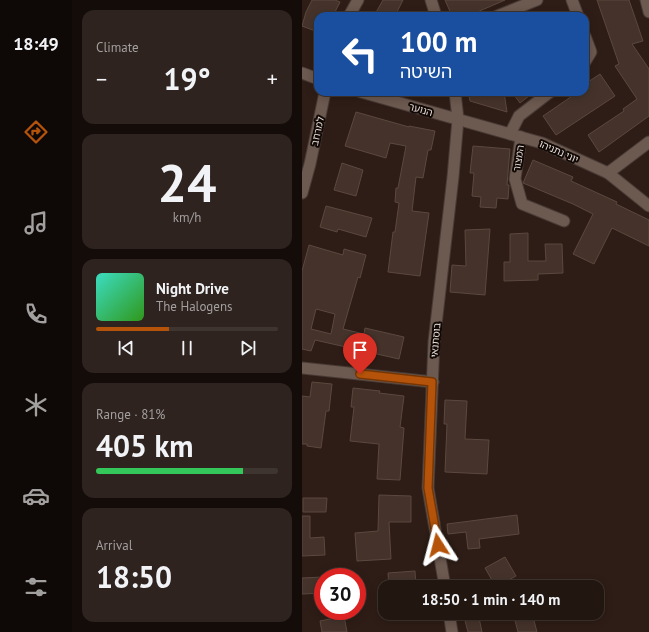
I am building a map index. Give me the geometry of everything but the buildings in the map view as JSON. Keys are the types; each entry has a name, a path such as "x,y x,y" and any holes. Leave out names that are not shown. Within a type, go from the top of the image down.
{"street":[{"path":"351,12 358,0"},
{"path":"432,0 435,12"},
{"path":"506,12 537,0"},
{"path":"572,0 576,12"},
{"path":"646,0 649,12"},
{"path":"302,73 314,78"},
{"name":"למרחב","path":"302,192 310,164 325,96"},
{"name":"הנוער","path":"375,96 458,119"},
{"name":"בוסתנאי","path":"444,580 428,488 434,342 453,177 458,119 455,96"},
{"path":"516,135 519,116 545,96"},
{"name":"יוני נתניהו","path":"458,119 542,143 608,173 649,206"},
{"name":"המצור","path":"516,135 515,179 522,204 564,221"},
{"path":"608,173 649,142"},
{"path":"302,368 432,382"},
{"path":"450,620 452,632"}],"route":[{"path":"360,374 432,382 428,488 438,545"}]}
